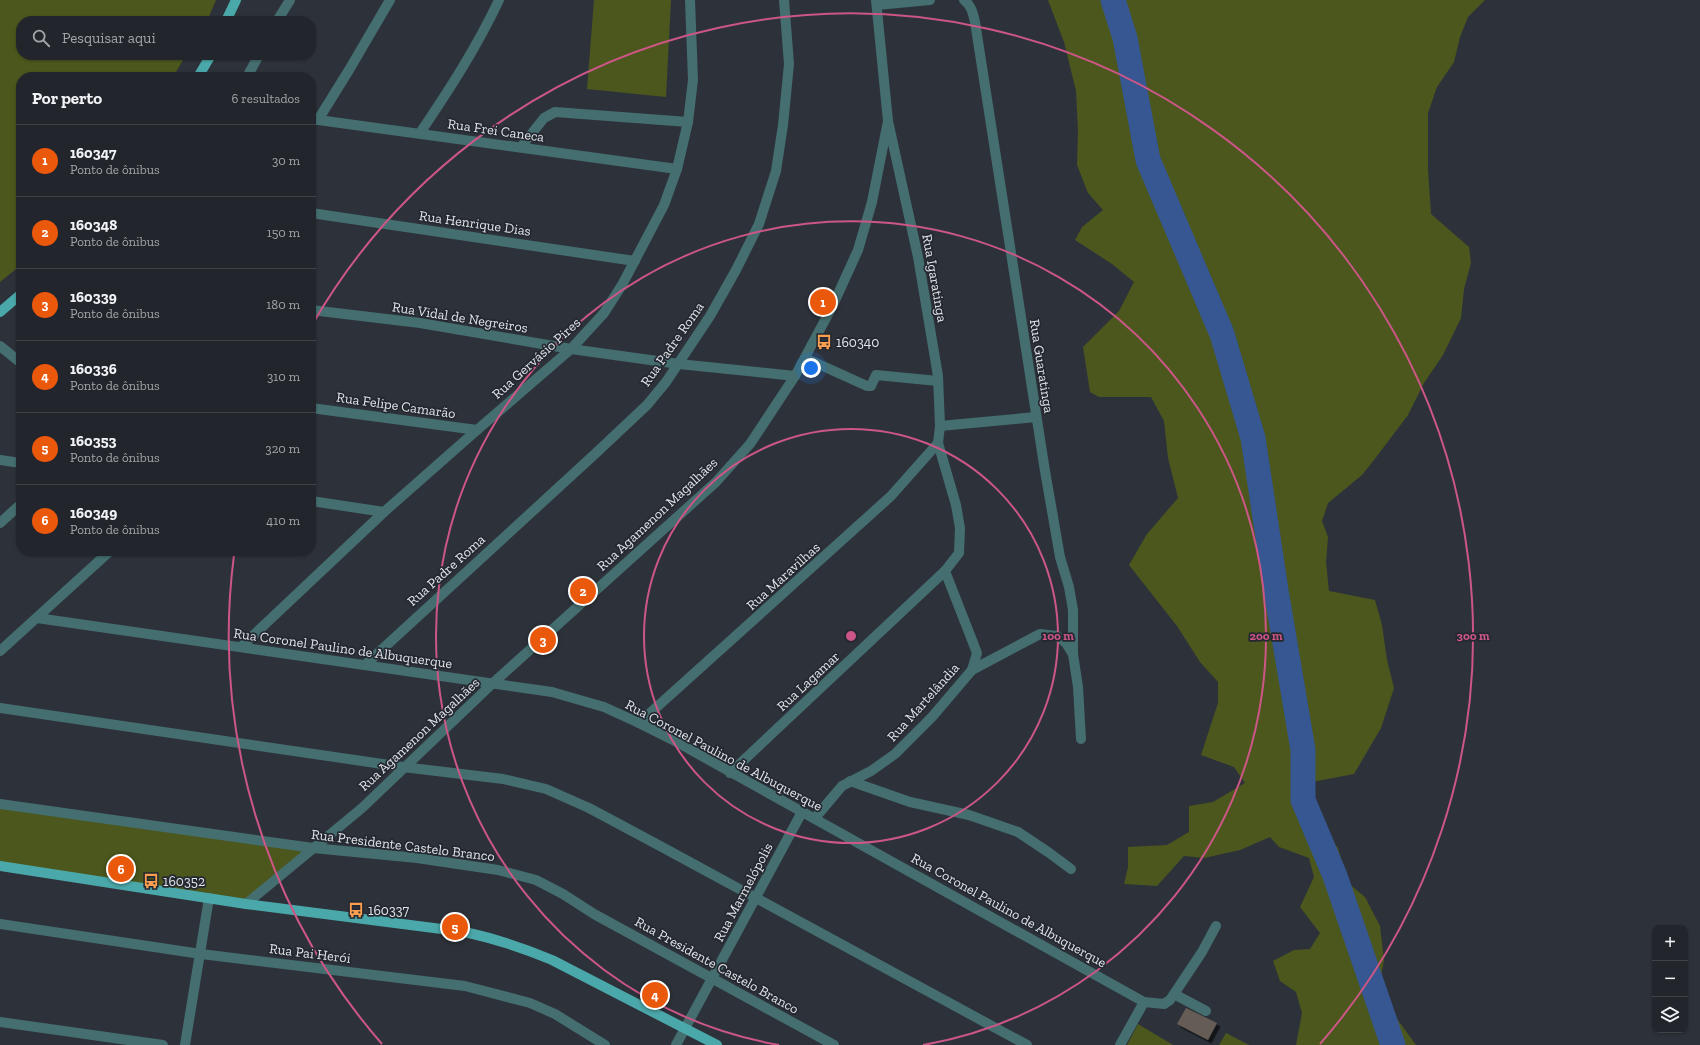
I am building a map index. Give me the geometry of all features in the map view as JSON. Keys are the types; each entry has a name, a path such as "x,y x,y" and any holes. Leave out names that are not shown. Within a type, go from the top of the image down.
{"main road":[{"path":"228,16 236,0"},
{"path":"201,72 208,60"},
{"path":"0,312 16,298"},
{"path":"0,866 246,904 465,932 496,939 525,948 552,960 717,1045"}],"street":[{"path":"281,16 290,0"},
{"path":"316,116 349,70 390,0"},
{"path":"420,133 451,87 485,30 499,0"},
{"name":"Rua Gervásio Pires","path":"241,647 384,512 571,349 604,313 622,285 664,205 676,169 688,122 693,80 690,0"},
{"name":"Rua Padre Roma","path":"365,665 647,405 679,364 710,316 736,270 759,224 776,171 783,125 788,64 784,0"},
{"path":"877,2 930,0"},
{"name":"Rua Guaratinga","path":"964,0 968,3 972,10 975,22 1036,417 1060,557 1073,610 1073,654 1078,687 1081,739"},
{"name":"Rua Igaratinga","path":"877,2 888,121 918,257 938,381 940,426 938,443 956,505 960,528 961,548 955,559"},
{"path":"250,72 256,60"},
{"path":"521,147 544,118 555,112 688,122"},
{"name":"Rua Frei Caneca","path":"316,119 676,169"},
{"name":"Rua Agamenon Magalhães","path":"246,904 362,808 403,767 493,683 716,482 750,444 795,376 833,305 858,250 872,202 888,121"},
{"name":"Rua Henrique Dias","path":"316,214 635,261"},
{"name":"Rua Vidal de Negreiros","path":"316,311 420,323 571,349 679,364 795,376"},
{"path":"0,346 16,359"},
{"path":"805,358 867,386 871,386 876,375 938,381"},
{"name":"Rua Felipe Camarão","path":"316,409 477,430"},
{"path":"940,426 1036,417"},
{"name":"Rua Maravilhas","path":"640,723 891,496 938,443"},
{"path":"0,460 16,462"},
{"path":"316,503 384,512"},
{"path":"0,522 16,508"},
{"path":"0,651 105,556"},
{"name":"Rua Lagamar","path":"730,773 945,571 955,559"},
{"name":"Rua Martelândia","path":"815,818 834,794 850,781 871,771 895,754 932,717 972,670 977,653 945,571"},
{"name":"Rua Coronel Paulino de Albuquerque","path":"37,618 552,692 604,707 640,723 815,818 1144,1002"},
{"path":"972,670 1040,634 1057,636 1066,643 1073,654"},
{"path":"0,708 403,767 503,779 546,789 588,808 1027,1045"},
{"path":"850,781 910,802 969,815 1012,830 1048,852 1071,870"},
{"name":"Rua Presidente Castelo Branco","path":"0,804 313,848 417,858 498,870 536,880 563,894 594,914 834,1045"},
{"name":"Rua Marmelópolis","path":"676,1045 802,812"},
{"path":"185,1045 209,898"},
{"name":"Rua Pai Herói","path":"0,924 201,954 465,986 530,1003 555,1014 605,1045"},
{"path":"1120,1045 1144,1002 1164,1004 1174,994 1202,952 1216,926"},
{"path":"1174,994 1206,1011"},
{"path":"0,1022 163,1045"}],"green space":[{"path":"0,0 216,0 209,16 16,16 16,60 183,60 176,72 16,72 16,269 0,282"},
{"path":"594,0 671,0 666,97 587,89"},
{"path":"1048,0 1485,0 1468,17 1460,37 1454,62 1437,87 1428,113 1428,169 1431,214 1469,247 1471,263 1464,289 1461,318 1443,355 1424,383 1408,415 1362,475 1328,503 1322,521 1328,537 1326,562 1329,591 1375,600 1382,625 1387,660 1394,688 1381,728 1354,774 1312,782 1320,826 1338,848 1348,883 1365,897 1380,926 1384,960 1379,988 1392,1012 1416,1045 1296,1045 1302,1013 1296,992 1280,981 1273,961 1294,950 1310,949 1320,933 1300,907 1314,877 1309,858 1279,847 1270,837 1240,850 1204,858 1184,856 1157,886 1124,884 1128,867 1128,847 1167,845 1189,832 1189,806 1213,802 1245,783 1234,767 1201,755 1218,703 1218,682 1200,662 1177,626 1129,565 1147,534 1178,498 1168,458 1164,421 1151,397 1099,397 1090,392 1083,347 1119,311 1134,282 1112,264 1075,240 1082,227 1103,210 1088,193 1077,165 1078,131 1076,91 1064,42"},
{"path":"0,805 304,850 246,904 0,866"},
{"path":"1138,1024 1173,1045 1127,1045"},
{"path":"1226,1033 1249,1045 1219,1045"}],"building":[{"path":"1186,1008 1217,1023 1208,1040 1177,1024"}],"waterway":[{"path":"1113,0 1125,38 1148,160 1222,334 1253,438 1276,590 1303,750 1303,800 1335,876 1393,1045"}],"place":[{"name":"160347","path":"823,302"},
{"name":"160340","path":"824,342"},
{"name":"160348","path":"583,591"},
{"name":"160339","path":"543,640"},
{"name":"160349","path":"121,869"},
{"name":"160352","path":"151,881"},
{"name":"160337","path":"356,910"},
{"name":"160353","path":"455,927"},
{"name":"160336","path":"655,995"}]}
